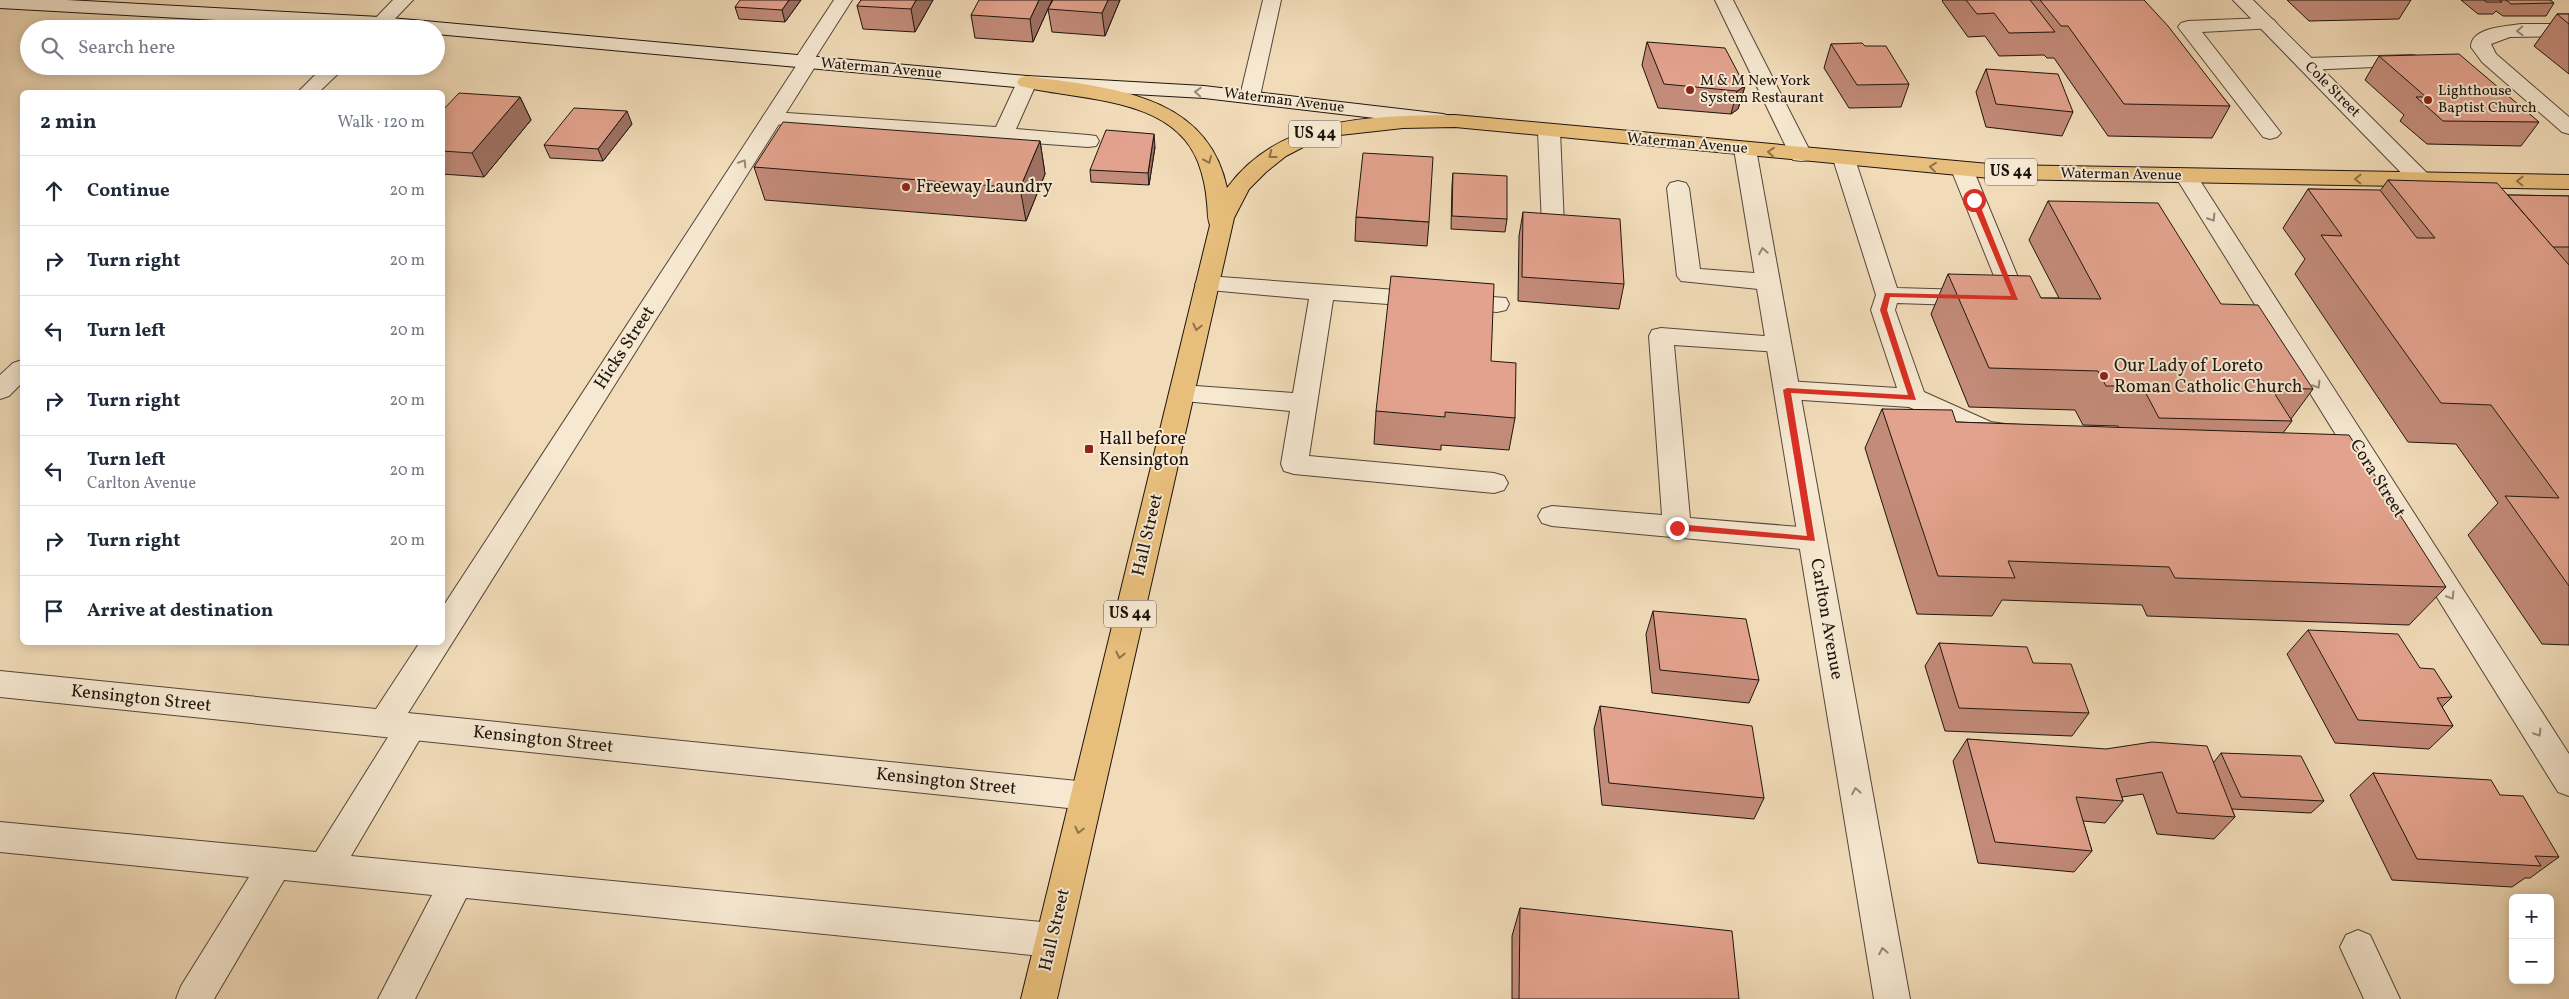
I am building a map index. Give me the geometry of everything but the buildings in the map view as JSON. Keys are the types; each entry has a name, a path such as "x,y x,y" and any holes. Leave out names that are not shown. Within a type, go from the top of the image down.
{"highway":[{"path":"1027,82 1125,100 1161,112 1184,126 1198,142 1211,166 1218,195 1220,228"},
{"name":"Waterman Avenue","path":"1455,121 1801,155 2033,174 2569,182"},
{"name":"Hall Street","path":"1039,999 1220,228 1227,207 1249,175 1269,157 1296,140 1327,131 1365,124 1455,121"}],"street":[{"path":"383,20 404,0"},
{"name":"Hicks Street","path":"445,628 772,118 843,0"},
{"path":"1250,96 1272,0"},
{"path":"1724,0 1801,155"},
{"name":"Cole Street","path":"2242,0 2421,180"},
{"name":"Waterman Avenue","path":"0,2 244,14 310,20"},
{"path":"2267,24 2188,27 2270,133"},
{"path":"2569,30 2517,31 2492,35 2481,42 2480,58 2569,128"},
{"name":"Waterman Avenue","path":"445,32 1027,82 1250,96 1455,121"},
{"path":"2306,64 2432,60"},
{"path":"310,90 326,75"},
{"path":"1003,134 1027,82"},
{"path":"772,118 1088,141"},
{"path":"1549,130 1553,226"},
{"name":"Carlton Avenue","path":"1745,149 1892,999"},
{"path":"1844,158 1888,295 1883,310 1913,398"},
{"path":"1888,295 2015,299 1962,169"},
{"name":"Cora Street","path":"2186,176 2569,782"},
{"path":"1678,188 1689,276 1768,282"},
{"path":"1207,284 1497,304"},
{"path":"1322,292 1294,464 1494,483"},
{"path":"1677,528 1661,336 1779,344"},
{"path":"0,390 20,371"},
{"path":"1787,390 1913,398 1987,431 2025,432"},
{"path":"1182,394 1304,403"},
{"path":"1552,516 1812,539"},
{"path":"325,869 435,645"},
{"name":"Kensington Street","path":"0,684 1087,796"},
{"path":"0,837 1052,940"},
{"path":"194,999 275,864"},
{"path":"396,999 458,882"},
{"path":"2358,947 2382,999"}],"place":[{"name":"M & M New York System Restaurant","path":"1690,90"},
{"name":"Lighthouse Baptist Church","path":"2428,100"},
{"name":"Freeway Laundry","path":"906,187"},
{"name":"Our Lady of Loreto Roman Catholic Church","path":"2104,376"},
{"name":"Hall before Kensington","path":"1089,449"}],"route":[{"path":"1677,528 1812,539 1787,390 1913,398 1883,310 1888,295 2015,299 1974,200"}]}
